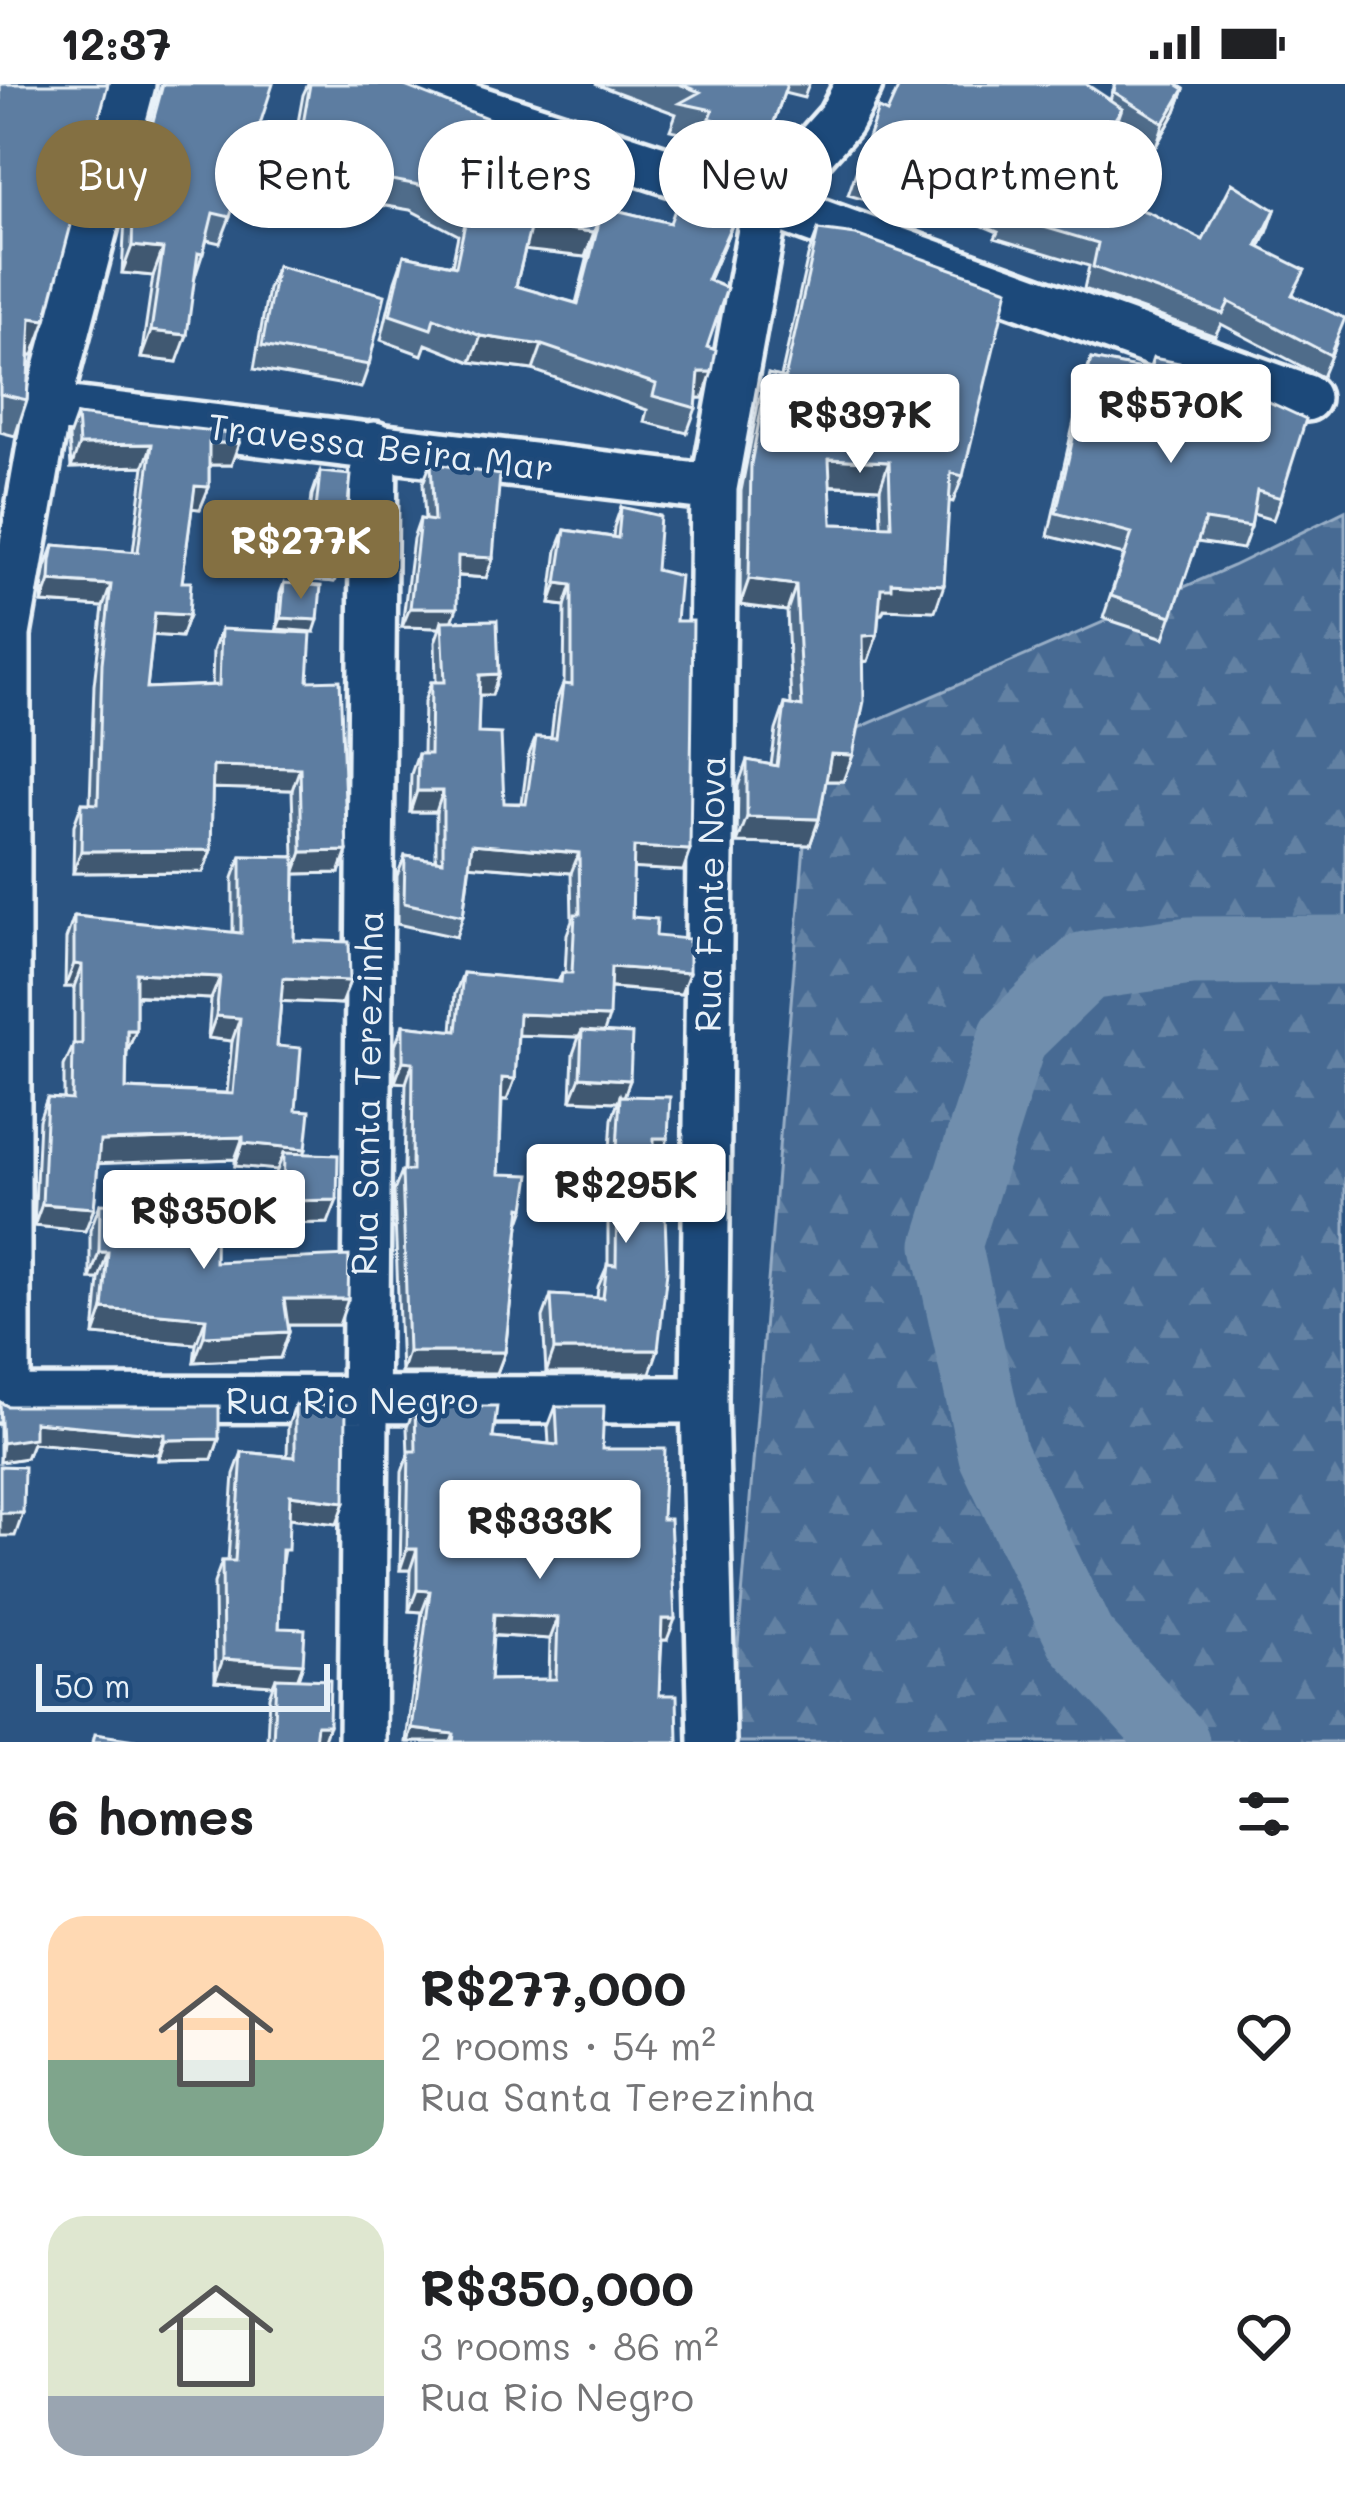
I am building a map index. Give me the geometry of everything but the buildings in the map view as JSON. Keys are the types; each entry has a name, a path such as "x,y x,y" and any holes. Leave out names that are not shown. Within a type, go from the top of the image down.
{"street":[{"path":"4,1399 7,634 47,407 132,84"},
{"path":"399,84 659,168"},
{"path":"832,129 859,84"},
{"path":"832,227 1306,398"},
{"name":"Rua Fonte Nova","path":"712,1742 704,1400 715,488 762,228"},
{"name":"Travessa Beira Mar","path":"47,407 715,488"},
{"name":"Rua Santa Terezinha","path":"362,1742 374,445"},
{"name":"Rua Rio Negro","path":"4,1399 704,1400"}],"green space":[{"path":"1345,511 1345,1742 730,1742 812,748 1233,566"}],"waterway":[{"path":"1175,1742 1081,1639 993,1455 947,1245 1013,1037 1086,966 1190,951 1345,950"}]}
